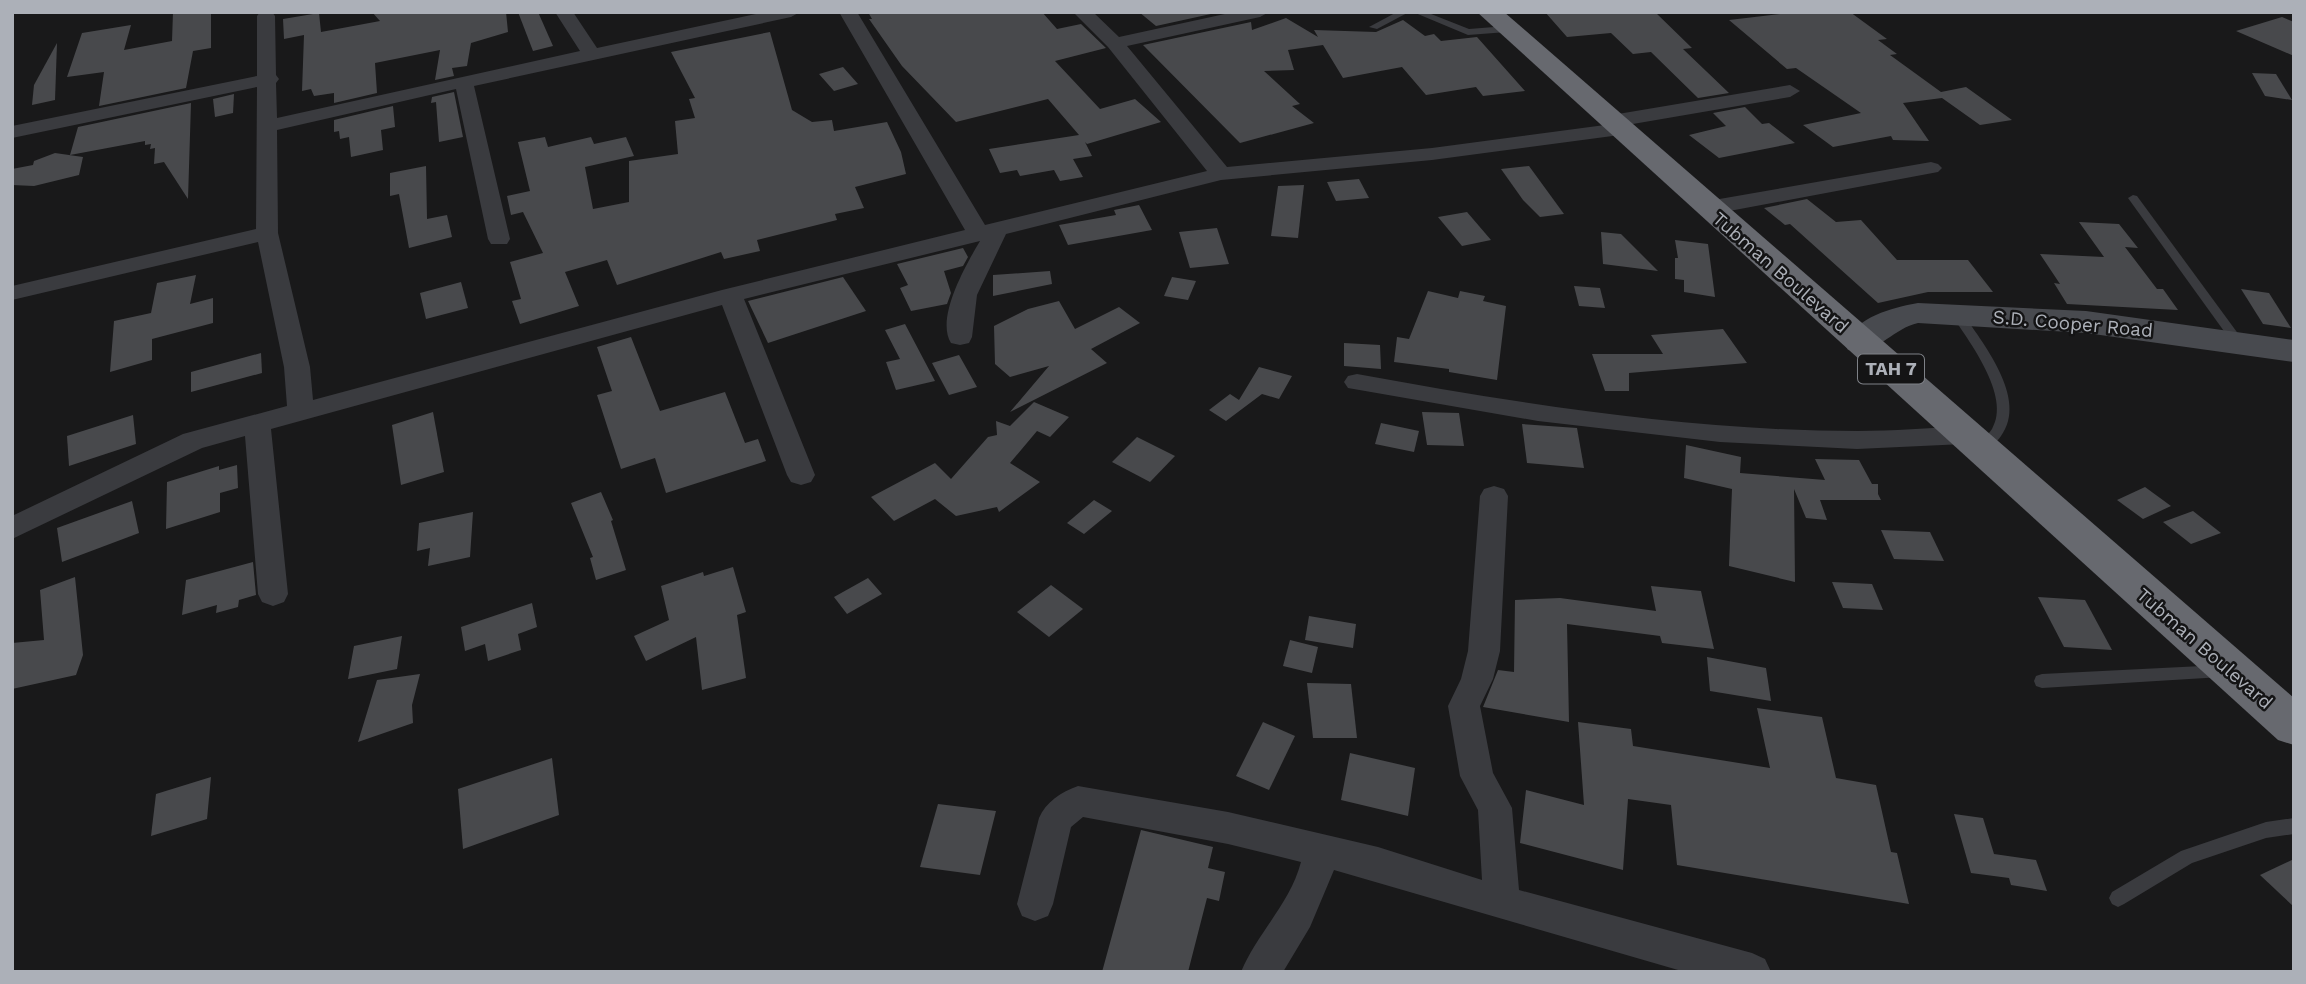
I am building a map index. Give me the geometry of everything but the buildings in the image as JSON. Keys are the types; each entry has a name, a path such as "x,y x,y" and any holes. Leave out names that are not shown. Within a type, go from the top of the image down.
{"highway":[{"name":"Tubman Boulevard","path":"1498,21 2294,726"}],"street":[{"path":"564,12 592,55"},
{"path":"268,127 342,108 791,12"},
{"path":"848,12 988,232"},
{"path":"1082,12 1115,43 1221,174"},
{"path":"1115,43 1260,12"},
{"path":"267,16 267,233 297,367 301,412"},
{"path":"12,131 268,79"},
{"path":"464,83 499,239"},
{"path":"12,528 193,442 730,295 1221,174 1432,154 1616,125 1790,92"},
{"path":"1708,208 1931,168"},
{"path":"960,337 958,317 988,232"},
{"path":"12,293 267,233"},
{"path":"730,295 801,475"},
{"name":"S.D. Cooper Road","path":"1860,342 1882,323 1899,316 1918,313 2086,322 2294,351"},
{"path":"1357,382 1475,404 1597,421 1707,432 1845,440 1972,442"},
{"path":"257,425 273,594"},
{"path":"1494,496 1484,651 1476,680 1464,706 1477,776 1495,808 1502,903"},
{"path":"1035,904 1056,818 1078,801 1228,828 1321,852 1378,863 1502,903 1752,972"},
{"path":"1260,972 1303,905 1316,877 1321,852"}],"lane":[{"path":"1374,27 1405,12"},
{"path":"1417,12 1468,32 1498,21"},
{"path":"2133,198 2238,342"},
{"path":"1957,314 1993,369 2002,399 2002,422 1995,436 1972,442"},
{"path":"2042,681 2231,670"},
{"path":"2118,898 2187,857 2266,830 2294,826"}]}
